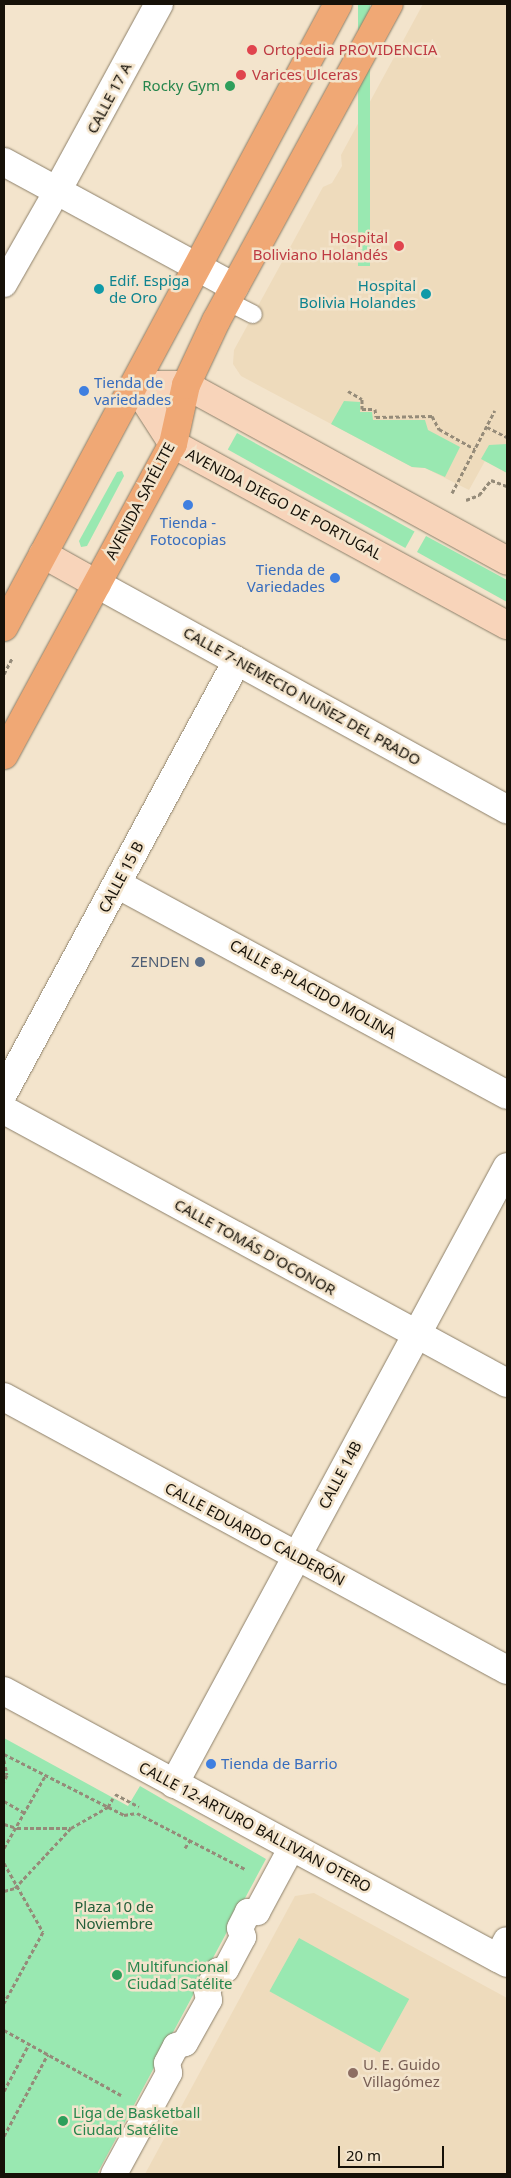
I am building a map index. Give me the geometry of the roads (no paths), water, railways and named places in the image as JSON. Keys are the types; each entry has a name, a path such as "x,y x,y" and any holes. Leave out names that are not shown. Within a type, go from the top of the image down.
{"main road":[{"path":"4,627 135,385 195,266 338,4"},
{"name":"AVENIDA SATÉLITE","path":"4,755 172,444 186,385 231,294 389,4"},
{"path":"135,385 186,385 507,561"},
{"name":"AVENIDA DIEGO DE PORTUGAL","path":"135,385 172,444 507,625"},
{"path":"43,554 97,584"}],"street":[{"name":"CALLE 17 A","path":"57,191 159,4"},
{"path":"4,162 195,266 231,294"},
{"path":"4,284 57,191"},
{"name":"CALLE 7-NEMECIO NUÑEZ DEL PRADO","path":"97,584 507,808"},
{"name":"CALLE 15 B","path":"4,1092 237,661"},
{"name":"CALLE 8-PLACIDO MOLINA","path":"118,884 507,1096"},
{"name":"CALLE TOMÁS D'OCONOR","path":"4,1110 507,1383"},
{"name":"CALLE 14B","path":"174,1784 295,1556 507,1167"},
{"name":"CALLE EDUARDO CALDERÓN","path":"4,1397 507,1670"},
{"name":"CALLE 12-ARTURO BALLIVIAN OTERO","path":"4,1691 292,1847 504,1954"},
{"path":"114,2174 138,2104 169,2073 167,2063 176,2046 185,2043 207,1990 218,1971 226,1969 243,1937 240,1928 248,1912 257,1912 266,1880 292,1847"}],"lane":[{"path":"231,294 253,314"}],"place":[{"name":"Ortopedia PROVIDENCIA","path":"252,50"},
{"name":"Varices Ulceras","path":"241,75"},
{"name":"Rocky Gym","path":"230,86"},
{"name":"Hospital Boliviano Holandés","path":"399,246"},
{"name":"Edif. Espiga de Oro","path":"99,289"},
{"name":"Hospital Bolivia Holandes","path":"426,294"},
{"name":"Tienda de variedades","path":"84,391"},
{"name":"Tienda - Fotocopias","path":"188,505"},
{"name":"Tienda de Variedades","path":"335,578"},
{"name":"ZENDEN","path":"200,962"},
{"name":"Tienda de Barrio","path":"211,1764"},
{"name":"Multifuncional Ciudad Satélite","path":"117,1975"},
{"name":"U. E. Guido Villagómez","path":"353,2073"},
{"name":"Liga de Basketball Ciudad Satélite","path":"63,2121"}],"park label":[{"name":"Plaza 10 de Noviembre","path":"114,1914"}]}
